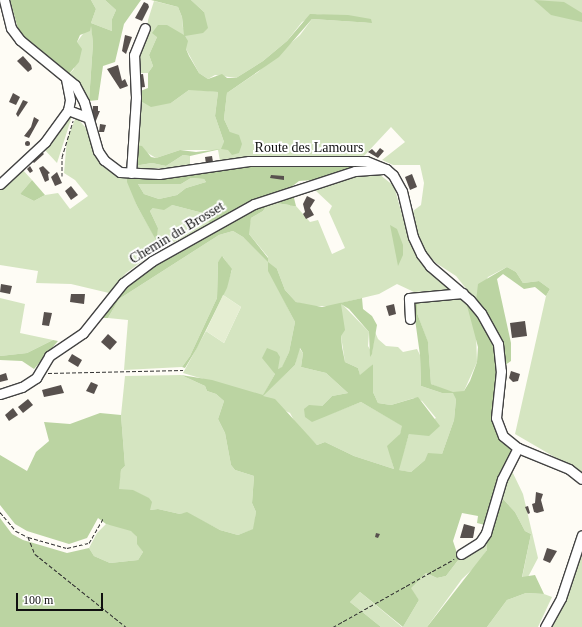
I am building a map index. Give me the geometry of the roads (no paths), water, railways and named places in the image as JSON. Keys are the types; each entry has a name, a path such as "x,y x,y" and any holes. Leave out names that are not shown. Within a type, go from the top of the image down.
{"street":[{"name":"Route des Lamours","path":"4,0 11,28 20,40 66,79 80,93 86,117 104,160 120,172 159,174 249,161 366,161 386,169 393,175 402,191 413,237 421,254 430,266 463,293 481,313 498,344 501,371 496,418 503,436 518,448 569,469 582,479"},
{"path":"131,173 136,97 134,55 145,28"},
{"path":"66,79 72,111"},
{"path":"72,111 86,117"},
{"path":"0,184 45,142 72,111"},
{"name":"Chemin du Brosset","path":"0,394 22,387 38,374 49,356 83,333 123,283 152,261 254,204 355,171 386,169"},
{"path":"410,319 408,298 463,293"},
{"path":"461,554 480,542 486,533 502,479 518,448"},
{"path":"545,627 560,598 582,535"}]}
